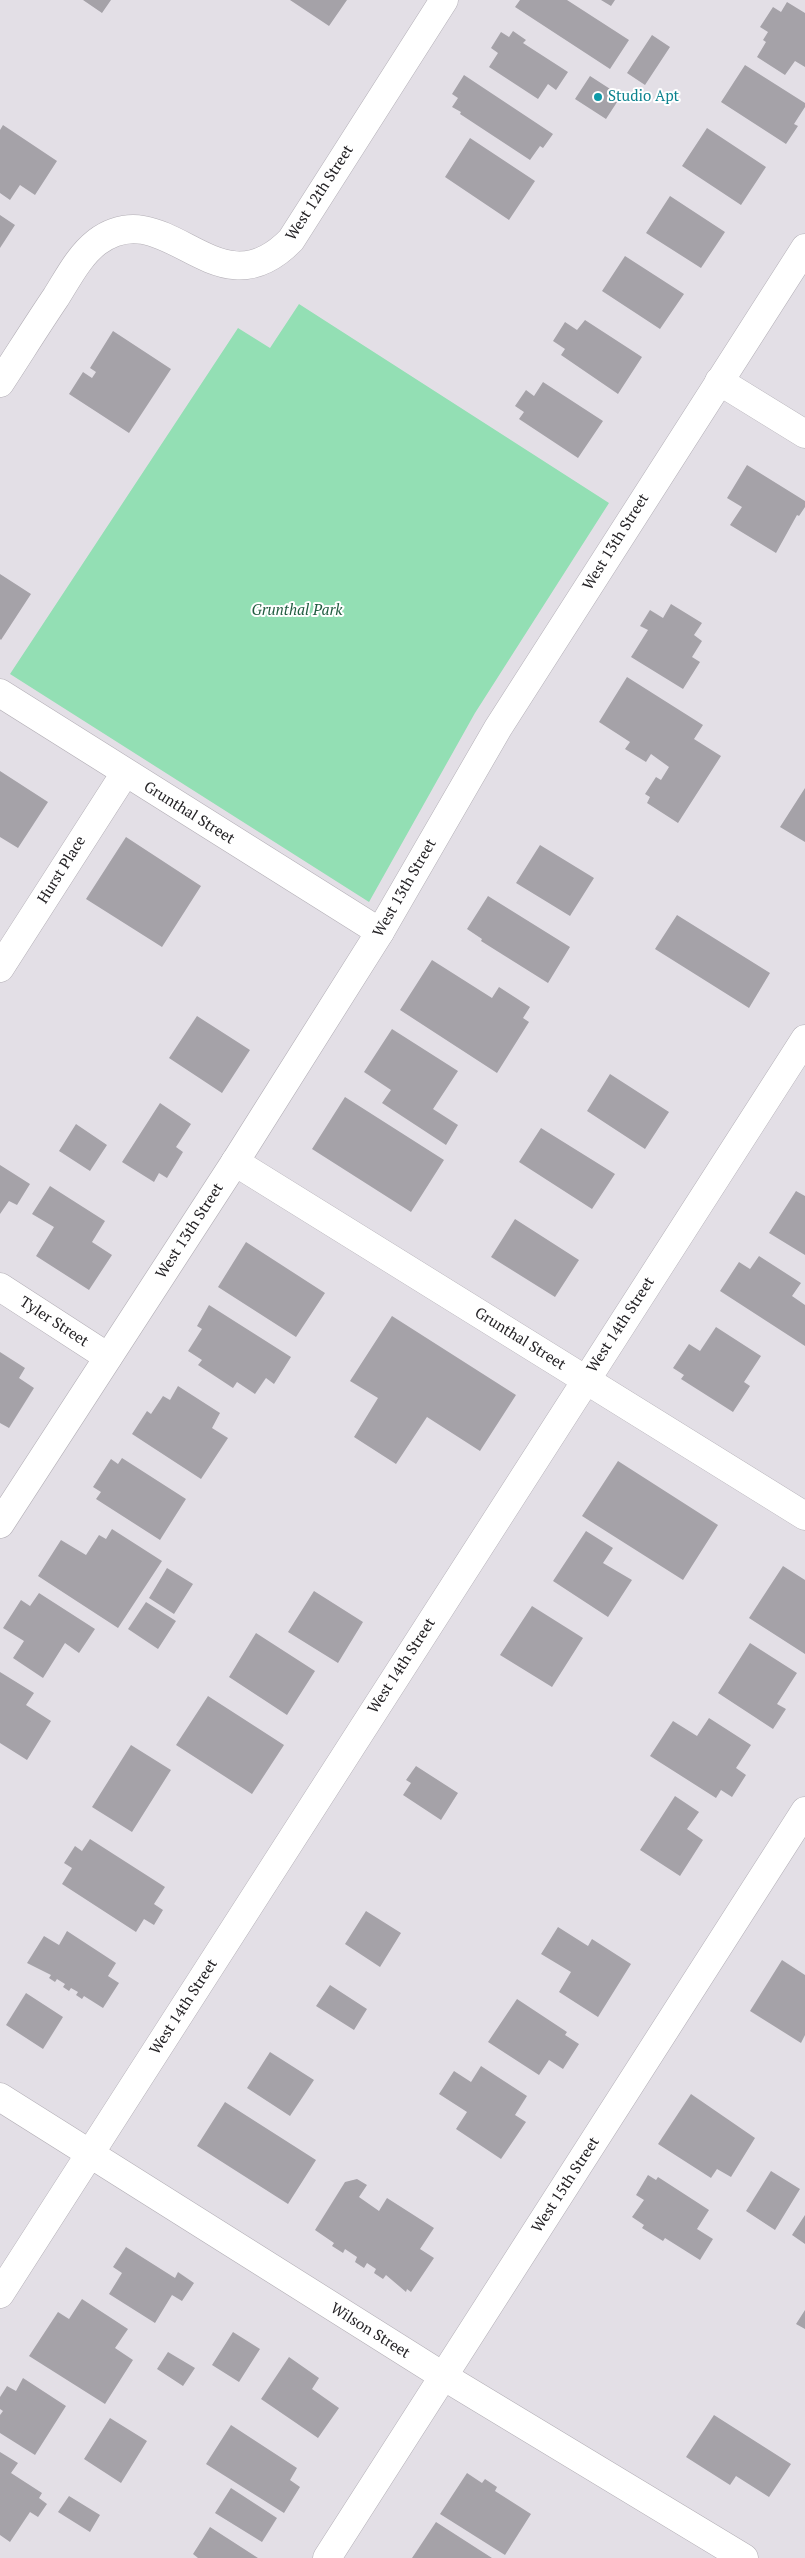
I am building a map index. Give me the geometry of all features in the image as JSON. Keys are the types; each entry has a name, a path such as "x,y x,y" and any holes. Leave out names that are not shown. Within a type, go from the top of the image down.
{"street":[{"name":"West 12th Street","path":"0,383 78,263 97,243 119,230 147,231 174,240 211,260 234,267 256,264 276,255 291,240 444,0"},
{"name":"West 13th Street","path":"0,1524 235,1162 380,932 498,728 805,248"},
{"path":"719,381 805,434"},
{"name":"Grunthal Street","path":"0,693 380,932"},
{"name":"Hurst Place","path":"0,968 125,772"},
{"name":"West 14th Street","path":"0,2294 805,1039"},
{"name":"Grunthal Street","path":"235,1162 805,1516"},
{"name":"Tyler Street","path":"0,1287 108,1356"},
{"name":"West 15th Street","path":"327,2558 805,1811"},
{"name":"Wilson Street","path":"0,2097 443,2376 744,2558"}],"green space":[{"name":"Grunthal Park","path":"299,304 609,503 475,713 369,902 10,674 238,328 270,348"}],"building":[{"path":"83,0 111,0 102,13"},
{"path":"290,0 347,0 329,26"},
{"path":"520,0 567,0 629,40 610,69 515,7"},
{"path":"601,0 615,0 611,6"},
{"path":"787,2 805,13 805,67 795,61 785,75 757,57 766,42 763,40 768,32 760,27 773,7 781,12"},
{"path":"513,31 526,40 523,43 568,72 556,90 548,84 538,99 489,67 498,53 491,48 501,32 509,37"},
{"path":"652,35 670,47 645,85 627,73"},
{"path":"745,65 805,103 805,107 794,124 798,126 786,144 721,102"},
{"path":"464,75 553,134 543,148 540,146 530,160 452,107 458,98 452,94"},
{"name":"Studio Apt","path":"590,76 621,96 606,119 575,99"},
{"path":"3,125 57,161 35,195 20,185 10,200 0,193 0,130"},
{"path":"707,128 766,167 741,205 682,166"},
{"path":"470,138 535,181 509,220 445,177"},
{"path":"670,196 725,232 701,268 646,233"},
{"path":"0,215 15,225 0,248"},
{"path":"625,256 684,294 660,329 602,291"},
{"path":"585,320 642,357 618,394 561,355 565,349 553,341 565,322 577,330"},
{"path":"113,331 171,369 129,433 69,394 83,372 92,378 96,372 90,368"},
{"path":"543,382 603,421 578,458 519,419 524,412 515,406 526,390 534,396"},
{"path":"747,465 805,501 805,507 799,516 797,515 776,553 730,525 742,507 727,498"},
{"path":"0,574 31,594 1,640 0,639"},
{"path":"671,604 702,623 694,635 702,641 692,657 700,662 683,689 631,657 648,630 640,626 650,610 663,618"},
{"path":"627,677 703,725 694,739 721,756 678,823 647,803 650,797 645,794 656,777 661,780 669,767 651,754 646,762 625,749 630,742 599,722"},
{"path":"0,771 48,802 18,848 0,837"},
{"path":"805,788 805,842 780,827"},
{"path":"126,837 201,886 162,947 86,899"},
{"path":"540,845 594,878 570,916 516,883"},
{"path":"488,896 570,947 548,983 481,941 482,939 467,929"},
{"path":"677,915 770,973 749,1008 655,949"},
{"path":"432,960 492,998 499,987 530,1007 523,1018 529,1022 497,1073 400,1010"},
{"path":"197,1016 250,1050 222,1093 169,1058"},
{"path":"392,1029 458,1071 433,1109 458,1125 446,1145 382,1103 391,1090 364,1072"},
{"path":"610,1074 669,1112 645,1149 587,1111"},
{"path":"345,1097 444,1160 411,1212 312,1149"},
{"path":"160,1103 191,1124 176,1147 183,1152 167,1178 159,1173 154,1182 122,1162"},
{"path":"76,1124 107,1145 90,1171 59,1151"},
{"path":"541,1128 615,1174 592,1209 519,1162"},
{"path":"0,1165 30,1184 17,1205 9,1201 0,1214"},
{"path":"50,1186 105,1221 92,1242 112,1255 89,1290 36,1256 54,1227 32,1214"},
{"path":"796,1191 805,1196 805,1255 769,1233"},
{"path":"515,1219 579,1260 555,1297 491,1257"},
{"path":"246,1242 325,1293 296,1337 218,1287"},
{"path":"759,1256 801,1283 792,1296 805,1305 805,1346 720,1291 739,1262 750,1269"},
{"path":"209,1305 291,1357 274,1384 266,1378 255,1394 237,1382 233,1388 198,1365 202,1360 188,1351 202,1329 197,1326"},
{"path":"392,1316 516,1395 480,1451 427,1417 396,1464 354,1437 378,1398 350,1381"},
{"path":"716,1327 761,1356 744,1382 750,1386 733,1412 681,1379 684,1375 673,1368 689,1344 700,1351"},
{"path":"0,1352 25,1368 19,1378 34,1388 9,1428 0,1423"},
{"path":"178,1386 220,1413 212,1428 228,1438 201,1479 132,1434 147,1411 151,1414 163,1396 170,1400"},
{"path":"122,1458 186,1499 160,1540 96,1499 101,1492 93,1487 111,1459 118,1464"},
{"path":"618,1461 718,1525 683,1580 582,1516"},
{"path":"112,1529 162,1561 118,1628 38,1576 61,1540 86,1555 99,1535 106,1539"},
{"path":"586,1531 613,1548 603,1563 632,1580 608,1617 553,1581"},
{"path":"783,1566 805,1580 805,1654 749,1618"},
{"path":"167,1568 193,1584 174,1614 149,1598"},
{"path":"314,1591 363,1622 338,1663 288,1632"},
{"path":"39,1593 95,1629 79,1653 65,1643 43,1678 13,1658 24,1641 3,1628 21,1600 30,1606"},
{"path":"146,1602 176,1621 158,1649 128,1629"},
{"path":"532,1606 583,1638 552,1687 500,1655"},
{"path":"256,1633 315,1671 287,1715 229,1677"},
{"path":"750,1643 797,1673 777,1704 786,1709 773,1729 718,1693"},
{"path":"0,1672 34,1693 26,1705 51,1721 27,1760 0,1743"},
{"path":"208,1696 284,1745 252,1794 176,1745"},
{"path":"709,1718 751,1745 736,1768 746,1775 732,1797 721,1790 716,1798 650,1756 673,1721 697,1736"},
{"path":"131,1745 171,1770 132,1832 92,1807"},
{"path":"416,1766 458,1793 441,1820 403,1795 411,1783 406,1780"},
{"path":"675,1796 699,1812 687,1829 703,1840 680,1876 640,1850"},
{"path":"90,1839 165,1887 154,1904 163,1910 154,1925 144,1919 136,1932 62,1884 72,1868 64,1863 75,1846 82,1851"},
{"path":"366,1911 401,1933 380,1967 345,1944"},
{"path":"558,1927 588,1946 592,1939 631,1964 598,2017 559,1992 571,1972 541,1954"},
{"path":"67,1931 116,1963 108,1976 119,1983 103,2008 84,1996 82,1999 76,1995 78,1992 71,1988 69,1991 63,1987 65,1984 57,1979 55,1982 49,1978 51,1975 27,1963 44,1936 59,1945"},
{"path":"782,1960 805,1975 805,2035 801,2043 750,2011"},
{"path":"330,1985 367,2009 354,2030 316,2006"},
{"path":"26,1993 63,2017 43,2049 6,2025"},
{"path":"517,1999 567,2032 565,2035 579,2044 563,2069 549,2060 539,2075 488,2042"},
{"path":"270,2052 314,2080 290,2116 247,2088"},
{"path":"481,2066 527,2096 515,2115 526,2122 501,2159 456,2129 467,2112 439,2094 454,2071 471,2082"},
{"path":"691,2094 755,2138 731,2177 717,2169 711,2178 658,2144"},
{"path":"225,2102 316,2160 288,2204 197,2146"},
{"path":"771,2171 800,2189 775,2230 746,2211"},
{"path":"648,2175 656,2180 658,2177 709,2210 697,2229 713,2239 700,2260 665,2238 663,2241 642,2228 644,2225 632,2217 644,2200 636,2195"},
{"path":"357,2179 367,2185 359,2197 379,2211 387,2198 434,2228 420,2249 434,2258 411,2292 407,2289 406,2292 386,2275 383,2279 374,2273 376,2269 367,2263 364,2268 355,2262 357,2257 345,2249 343,2253 332,2246 334,2243 315,2230 345,2182"},
{"path":"805,2215 805,2244 792,2235"},
{"path":"126,2247 175,2278 178,2272 194,2283 182,2301 172,2295 155,2323 109,2294 122,2273 113,2267"},
{"path":"82,2299 128,2329 115,2348 133,2360 105,2404 29,2356 58,2312 69,2319"},
{"path":"805,2310 805,2329 796,2324"},
{"path":"233,2332 260,2349 239,2382 212,2365"},
{"path":"168,2352 195,2368 183,2386 157,2369"},
{"path":"289,2357 319,2378 312,2389 339,2408 318,2438 261,2399"},
{"path":"23,2378 66,2406 35,2455 0,2433 0,2415 3,2411 0,2409 0,2397 7,2386 16,2391"},
{"path":"714,2415 791,2464 769,2497 736,2476 730,2485 686,2457"},
{"path":"110,2418 147,2441 121,2483 84,2459"},
{"path":"231,2425 297,2468 290,2480 300,2487 284,2513 206,2464"},
{"path":"0,2452 18,2463 11,2473 42,2493 39,2498 47,2504 38,2517 30,2512 10,2542 0,2535"},
{"path":"467,2473 482,2483 485,2479 497,2487 495,2491 531,2514 505,2555 440,2514"},
{"path":"231,2488 277,2518 262,2542 215,2513"},
{"path":"69,2496 100,2515 90,2532 58,2512"},
{"path":"436,2522 492,2558 412,2558"},
{"path":"210,2527 258,2558 198,2558 193,2554"}],"place":[{"name":"Studio Apt","path":"598,97"}]}
